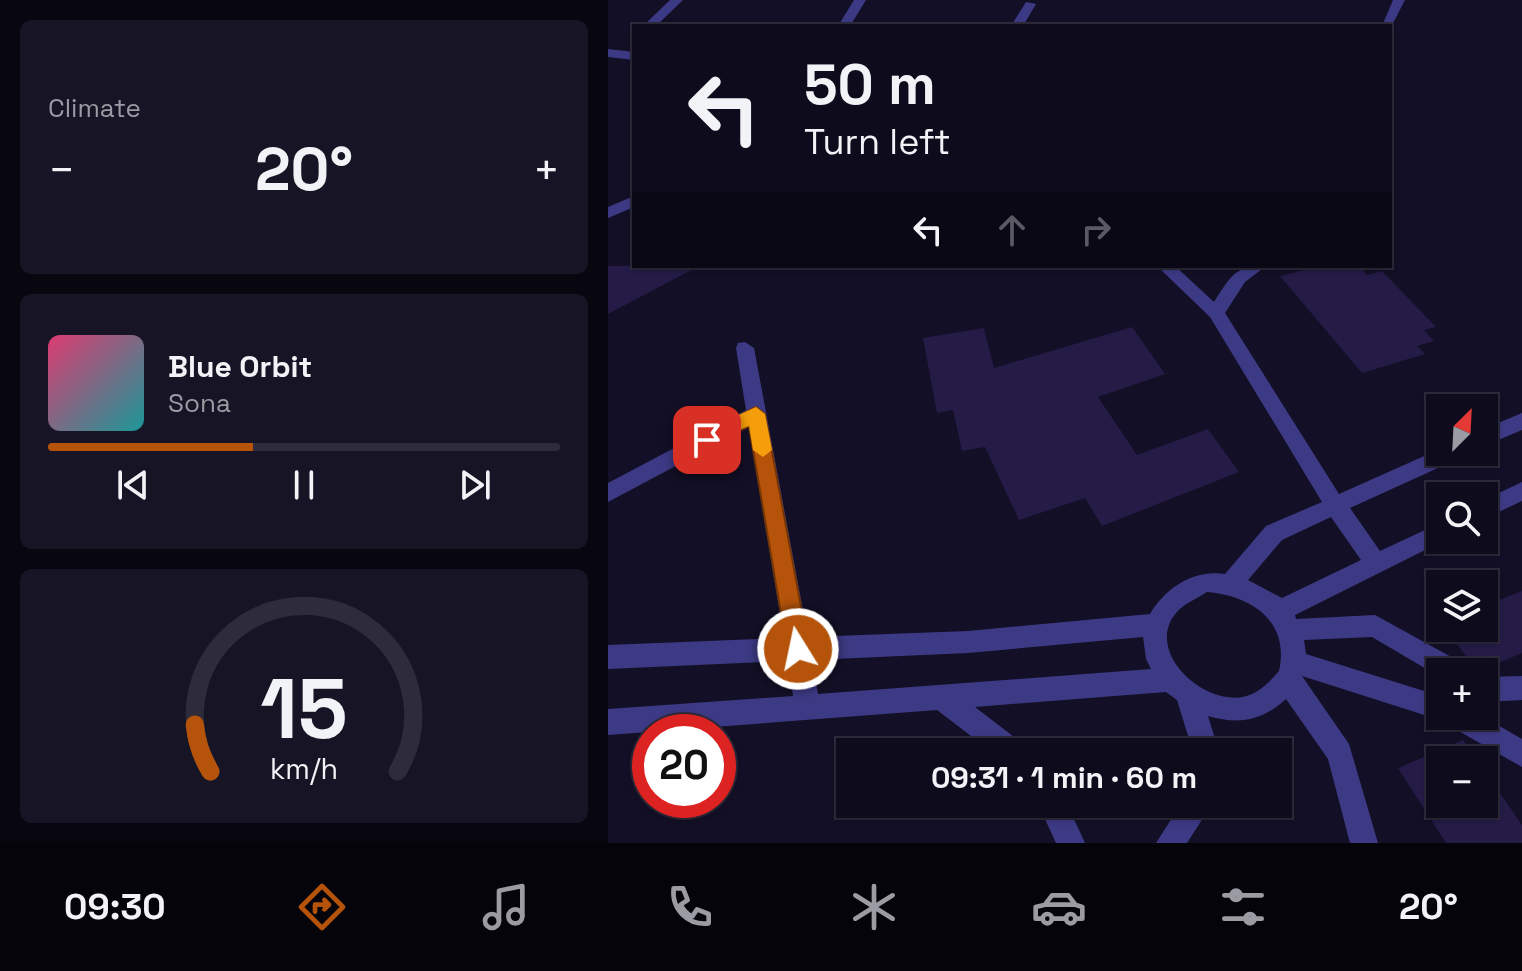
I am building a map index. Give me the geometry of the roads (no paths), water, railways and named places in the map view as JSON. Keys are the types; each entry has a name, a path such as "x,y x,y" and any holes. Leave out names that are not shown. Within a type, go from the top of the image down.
{"street":[{"path":"651,24 677,0"},
{"path":"845,24 860,0"},
{"path":"1389,24 1399,0"},
{"path":"1018,24 1030,4"},
{"path":"613,54 632,41"},
{"path":"608,213 632,202"},
{"path":"1167,268 1216,313 1335,505 1376,564"},
{"path":"1216,313 1239,278 1255,268"},
{"path":"745,348 808,707"},
{"path":"608,493 756,414"},
{"path":"1498,432 1522,421"},
{"path":"1232,582 1274,533 1426,464"},
{"path":"1498,503 1522,491"},
{"path":"1286,621 1376,564 1426,539"},
{"path":"1291,671 1272,698 1246,710 1221,709 1189,698 1169,680 1155,654 1155,625 1163,607 1178,591 1204,582 1232,582 1256,592 1286,621 1291,671 1340,753 1364,843"},
{"path":"1286,621 1375,626 1431,658"},
{"path":"608,657 968,642 1155,625"},
{"path":"1291,671 1426,705"},
{"path":"608,722 1169,680"},
{"path":"1498,690 1522,688"},
{"path":"941,697 995,738"},
{"path":"1189,698 1202,738"},
{"path":"1481,730 1522,754"},
{"path":"1059,818 1071,843"},
{"path":"1170,843 1188,818"}]}
